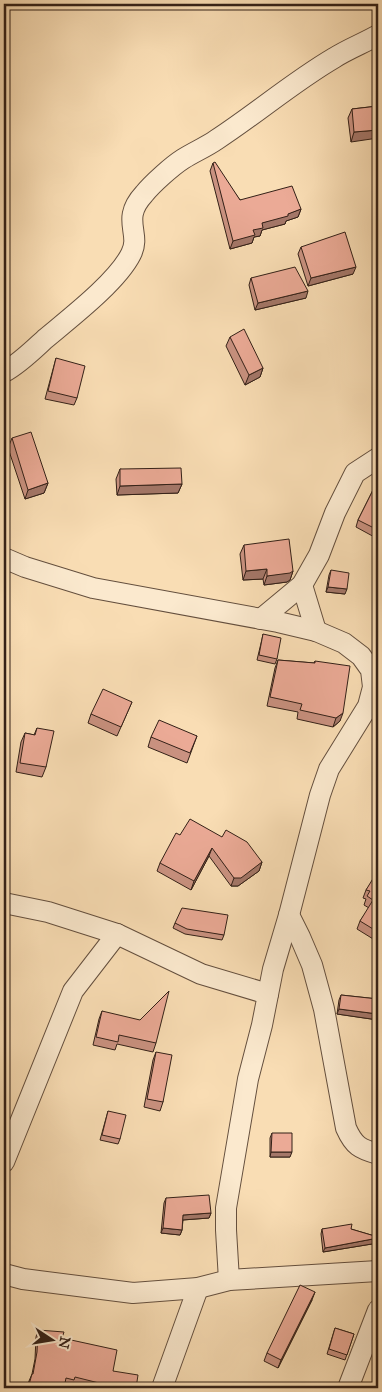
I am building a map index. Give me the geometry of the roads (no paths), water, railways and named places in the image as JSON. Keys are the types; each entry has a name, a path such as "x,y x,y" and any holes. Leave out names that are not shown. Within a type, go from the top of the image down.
{"street":[{"path":"4,372 63,324 99,292 122,268 132,253 134,242 130,219 134,208 143,194 181,160 215,141 335,57 378,35"},
{"path":"261,619 302,585 319,555 355,473 378,458"},
{"path":"4,558 24,567 93,588 316,631 344,643 360,656 371,670 373,688 368,706 330,769 320,795 273,969 262,1025 248,1079 226,1208 229,1280"},
{"path":"302,585 316,631"},
{"path":"4,903 48,912 117,934 201,974 268,994"},
{"path":"289,915 312,965 324,1009 346,1128 352,1142 378,1154"},
{"path":"4,1162 73,991 117,934"},
{"path":"4,1274 23,1279 133,1293 198,1288 229,1280 378,1271"},
{"path":"162,1388 198,1288"},
{"path":"348,1388 378,1310"}]}
